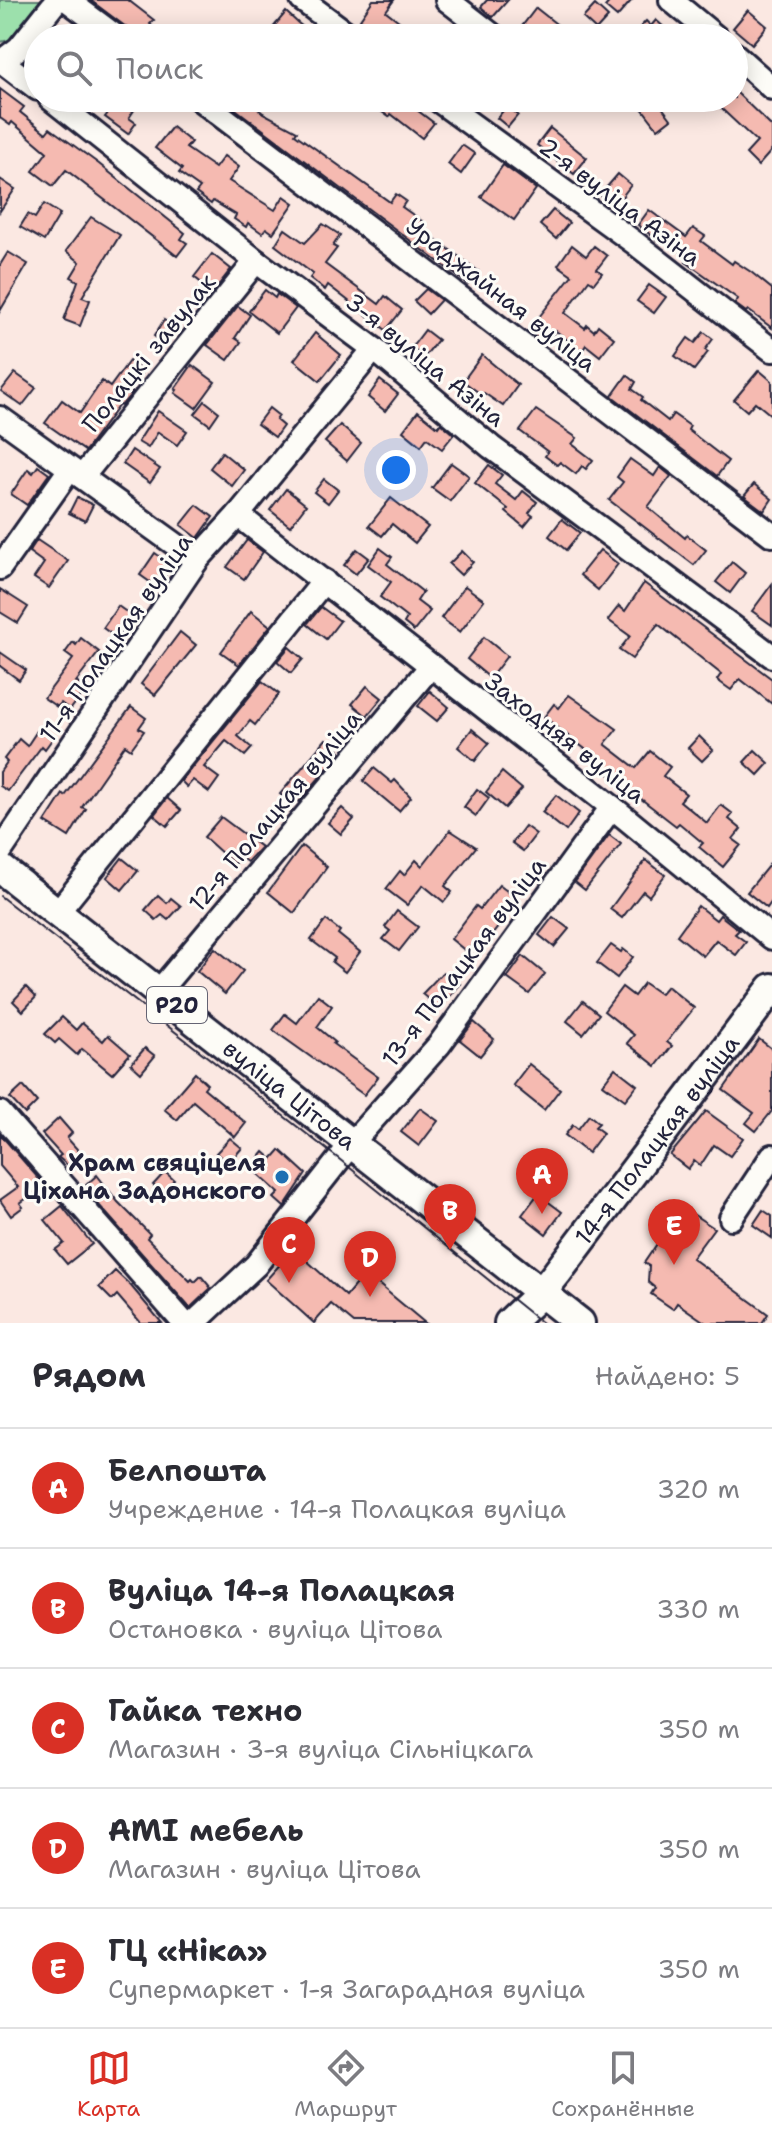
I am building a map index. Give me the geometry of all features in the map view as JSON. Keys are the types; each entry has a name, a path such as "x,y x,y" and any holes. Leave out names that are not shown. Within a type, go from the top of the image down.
{"main road":[{"name":"вуліца Цітова","path":"0,868 580,1323"},
{"name":"14-я Полацкая вуліца","path":"509,1323 541,1293 772,988"}],"street":[{"path":"38,24 57,0"},
{"path":"67,0 99,24"},
{"path":"302,0 334,24"},
{"path":"447,0 478,24"},
{"path":"672,1 701,24"},
{"path":"695,24 698,21"},
{"path":"24,42 1,61 24,78"},
{"path":"748,67 772,88"},
{"name":"3-я вуліца Азіна","path":"68,112 256,261 374,349 491,447 772,656"},
{"name":"Ураджайная вуліца","path":"217,112 772,535"},
{"name":"2-я вуліца Азіна","path":"454,112 635,243 772,350"},
{"name":"Полацкі завулак","path":"0,568 76,473 256,261"},
{"name":"11-я Полацкая вуліца","path":"0,852 197,560 238,515 374,349"},
{"path":"0,418 197,560"},
{"name":"Заходняя вуліца","path":"238,515 612,807 772,938"},
{"path":"57,913 324,581"},
{"name":"12-я Полацкая вуліца","path":"159,991 431,666"},
{"name":"13-я Полацкая вуліца","path":"194,1323 256,1265 351,1144 439,1045 612,807"},
{"path":"0,1113 184,1323"},
{"path":"731,1218 772,1156"}],"green space":[{"path":"0,0 43,0 14,39 0,42"}],"building":[{"path":"90,0 128,0 154,20 150,24 122,24"},
{"path":"373,0 394,0 386,11 403,24 367,24 360,19"},
{"path":"487,0 508,0 493,17 481,7"},
{"path":"611,0 632,0 617,17 605,7"},
{"path":"595,5 608,17 602,24 590,24 583,18"},
{"path":"536,8 556,24 524,24"},
{"path":"748,10 767,26 752,44 748,41 748,24 736,24"},
{"path":"286,12 299,24 276,24"},
{"path":"0,89 24,107 20,112 46,133 50,128 185,233 181,239 187,243 177,256 66,170 53,186 33,171 47,152 12,122 10,125 0,118"},
{"path":"748,104 772,127 772,150 758,166 746,154 757,142 725,112 748,112"},
{"path":"109,112 133,112 129,118 136,123 128,134 105,117"},
{"path":"240,112 262,112 297,131 295,134 390,202 396,194 406,201 402,207 426,224 422,229 478,271 468,284"},
{"path":"382,112 419,112 434,123 422,138 391,114 389,117"},
{"path":"502,112 518,115 508,127 497,118"},
{"path":"645,112 666,112 671,119 658,129"},
{"path":"172,127 191,142 186,148 215,168 224,156 239,167 229,181 275,210 284,196 294,203 273,233 266,228 262,233 248,223 246,227 234,219 236,215 213,201 211,204 196,193 200,188 179,173 182,169 155,148"},
{"path":"550,128 587,158 574,174 537,145"},
{"path":"462,145 475,154 461,174 448,164"},
{"path":"503,165 536,189 514,220 481,197"},
{"path":"618,174 631,185 614,207 600,195"},
{"path":"0,179 15,189 0,211"},
{"path":"44,204 60,214 44,241 20,227 28,214 35,218"},
{"path":"553,210 569,223 556,239 540,225"},
{"path":"649,210 686,237 693,228 705,236 701,241 772,289 772,328 735,304 738,299 686,262 689,258 663,238 660,242 638,225"},
{"path":"91,217 120,235 82,297 90,300 80,326 64,320 78,281 71,277 80,262 66,251"},
{"path":"323,224 340,235 333,246 337,248 325,264 379,304 385,296 402,310 386,330 328,285 325,290 310,278 313,274 275,245 285,229 305,243"},
{"path":"572,245 586,256 594,246 607,256 597,269 602,273 594,283 589,280 565,313 585,328 587,325 594,331 598,325 614,338 600,356 586,345 582,351 556,331 545,344 528,331 572,275 558,265"},
{"path":"8,252 28,264 0,311 0,265"},
{"path":"212,254 231,269 213,292 194,277"},
{"path":"649,285 666,297 654,313 637,301"},
{"path":"426,289 441,300 428,314 414,301"},
{"path":"265,290 275,298 277,294 296,308 277,333 249,311"},
{"path":"238,306 250,315 235,338 241,342 228,360 207,345"},
{"path":"164,320 176,328 165,344 154,336"},
{"path":"425,330 438,340 424,357 412,347"},
{"path":"704,332 713,339 705,350 708,352 694,370 675,356 688,338 695,343"},
{"path":"315,333 341,355 320,381 294,360"},
{"path":"482,355 518,385 503,406 463,381"},
{"path":"129,361 143,370 130,390 133,392 119,405 85,451 45,423 62,400 80,413 102,381 110,387"},
{"path":"192,365 215,382 196,408 175,393"},
{"path":"759,370 772,381 772,416 755,402 747,411 734,400"},
{"path":"15,373 36,388 22,406 1,391"},
{"path":"627,375 636,382 632,389 643,397 641,400 668,421 673,414 690,426 688,430 728,461 717,476 612,396"},
{"path":"380,380 398,394 385,411 368,397"},
{"path":"205,401 219,412 210,425 195,414"},
{"path":"269,408 279,416 276,420 283,426 275,437 257,424"},
{"path":"536,410 577,438 572,444 593,460 586,469 582,466 576,474 560,462 557,465 545,456 548,452 520,431"},
{"path":"158,411 187,431 177,445 158,432 148,448 138,442"},
{"path":"418,411 438,427 441,423 454,434 442,449 427,438 421,446 403,431"},
{"path":"340,425 361,443 347,461 325,442"},
{"path":"132,450 160,469 150,483 123,464"},
{"path":"222,452 244,470 232,486 210,468"},
{"path":"630,459 654,476 660,467 671,476 648,507 685,538 687,535 706,550 694,565 609,500 623,482 617,477"},
{"path":"451,463 469,476 450,501 432,488"},
{"path":"489,465 502,475 495,484 516,500 523,491 537,502 529,513 533,516 524,527 506,512 508,509 475,483"},
{"path":"38,466 49,474 27,505 11,494 28,469 33,473"},
{"path":"324,479 338,490 328,503 314,492"},
{"path":"754,484 772,499 764,511 744,496"},
{"path":"286,489 306,505 290,526 270,510"},
{"path":"77,497 93,505 85,521 69,513"},
{"path":"391,498 428,527 415,543 392,524 382,536 369,526"},
{"path":"197,505 213,517 198,538 181,525"},
{"path":"562,519 580,533 566,550 549,536"},
{"path":"37,540 68,561 49,588 34,578 44,563 29,552"},
{"path":"247,540 263,552 244,579 227,567"},
{"path":"380,548 392,557 387,564 423,592 417,601 430,611 414,631 404,623 407,618 380,597 391,582 368,565"},
{"path":"357,549 369,558 356,574 344,565"},
{"path":"600,550 618,564 598,590 580,575"},
{"path":"462,551 473,562 461,575 449,564"},
{"path":"155,553 172,565 157,587 140,575"},
{"path":"732,562 745,573 730,593 716,582"},
{"path":"644,583 772,679 772,704 740,679 731,690 717,680 721,674 658,624 632,659 619,650 630,636 608,620 619,606 625,611"},
{"path":"772,584 772,625 752,611"},
{"path":"465,586 484,600 460,632 441,618"},
{"path":"0,589 28,607 18,623 0,612"},
{"path":"118,606 132,616 117,638 103,628"},
{"path":"321,607 340,621 326,639 307,624"},
{"path":"251,611 270,626 239,665 221,652"},
{"path":"180,632 196,645 155,695 141,684"},
{"path":"484,637 507,656 490,678 467,659"},
{"path":"81,638 99,652 76,682 86,689 70,710 61,703 57,707 44,698 73,659 65,653 73,642 76,645"},
{"path":"289,647 303,659 291,673 277,661"},
{"path":"0,652 26,670 19,680 0,666"},
{"path":"262,681 279,694 255,725 250,721 238,736 252,748 245,756 226,741 204,767 219,778 209,792 193,780 187,787 181,781"},
{"path":"367,686 382,698 367,716 352,704"},
{"path":"430,691 449,707 437,721 418,706"},
{"path":"569,695 617,729 605,744 636,768 650,751 670,767 663,776 686,794 680,801 707,823 721,805 733,814 729,819 741,829 733,839 741,845 723,867 699,847 703,843 600,767 603,763 544,717 554,704 559,708"},
{"path":"131,707 146,718 139,728 144,731 131,749 125,745 82,807 86,809 69,837 45,822"},
{"path":"39,728 53,738 45,749 42,746 8,791 0,786 0,772 7,762 4,759 19,739 27,746"},
{"path":"472,729 489,743 475,761 458,747"},
{"path":"699,736 713,750 702,761 688,748"},
{"path":"326,739 341,752 299,802 294,799 291,803 280,794"},
{"path":"755,750 769,763 758,775 744,762"},
{"path":"374,768 392,783 395,780 411,797 399,811 363,781"},
{"path":"502,772 522,789 505,808 486,792"},
{"path":"477,789 489,798 476,816 464,807"},
{"path":"556,795 579,813 566,831 542,812"},
{"path":"167,798 181,810 167,826 154,815"},
{"path":"342,808 354,819 341,834 328,823"},
{"path":"221,817 261,847 247,862 240,857 234,864 204,837"},
{"path":"525,826 536,834 523,851 512,843"},
{"path":"450,830 476,847 445,886 452,892 444,902 423,885 407,905 386,889 400,871 404,875 416,860 422,866"},
{"path":"609,835 621,844 585,890 575,882"},
{"path":"302,846 327,867 294,913 268,892"},
{"path":"122,858 138,871 122,890 107,877"},
{"path":"646,860 665,875 649,896 643,891 622,918 610,909"},
{"path":"772,861 772,901 767,908 747,892"},
{"path":"499,885 519,900 478,953 471,947 467,952 451,939 476,906 480,909"},
{"path":"158,895 167,903 171,898 181,906 168,920 162,915 156,920 145,910"},
{"path":"698,906 716,920 720,915 739,930 735,934 746,942 736,955 716,940 703,956 677,935"},
{"path":"397,911 418,927 399,951 383,939 390,931 385,927"},
{"path":"553,917 569,929 554,947 539,935"},
{"path":"326,920 360,952 345,972 332,962 335,958 311,940"},
{"path":"611,945 633,957 617,978 597,963"},
{"path":"215,948 243,971 225,994 197,971"},
{"path":"523,956 545,974 529,994 507,978"},
{"path":"443,972 460,984 440,1009 422,994"},
{"path":"644,983 660,994 667,986 694,1008 667,1042 672,1046 656,1066 627,1043 634,1035 604,1011 622,987 634,996"},
{"path":"26,987 36,997 23,1011 13,1001"},
{"path":"318,995 332,1006 317,1027 335,1042 333,1044 378,1077 364,1095 273,1030 285,1014 297,1023"},
{"path":"583,1001 599,1014 583,1034 567,1021"},
{"path":"62,1017 76,1030 82,1023 103,1041 108,1035 130,1054 112,1074 82,1049 77,1055 59,1039 55,1043 45,1034"},
{"path":"474,1022 494,1039 480,1056 460,1040"},
{"path":"759,1039 772,1049 772,1111 756,1131 746,1123 754,1113 723,1090"},
{"path":"145,1048 155,1056 141,1073 131,1064"},
{"path":"529,1064 560,1089 544,1110 513,1085"},
{"path":"615,1068 637,1085 625,1100 603,1084"},
{"path":"195,1073 207,1084 204,1088 246,1123 235,1137 193,1101 177,1120 164,1109"},
{"path":"23,1086 37,1102 25,1114 10,1098"},
{"path":"420,1108 438,1121 419,1146 401,1132"},
{"path":"706,1111 743,1138 730,1156 714,1145 700,1166 694,1161 688,1169 670,1155"},
{"path":"589,1115 599,1123 595,1127 603,1133 588,1153 565,1135 573,1125 578,1129"},
{"path":"59,1118 72,1133 67,1138 87,1160 73,1170 58,1157 61,1155 42,1134"},
{"path":"0,1134 45,1186 20,1203 23,1207 11,1216 0,1200 18,1187 0,1166"},
{"path":"230,1138 242,1148 228,1164 216,1153"},
{"name":"Храм свяціцеля Ціхана Задонского","path":"280,1150 306,1174 284,1207 274,1198 279,1193 251,1168 264,1152 272,1159"},
{"path":"165,1172 174,1180 162,1193 153,1185"},
{"path":"97,1175 118,1202 150,1234 147,1238 190,1281 195,1282 201,1276 211,1288 190,1308 91,1196 93,1194 86,1185"},
{"path":"538,1194 562,1212 546,1234 522,1215"},
{"path":"62,1206 92,1244 67,1264 55,1250 64,1243 45,1220"},
{"path":"682,1207 714,1228 692,1258 768,1314 762,1323 706,1323 677,1303 673,1309 651,1294 655,1288 648,1282 649,1266 644,1263"},
{"path":"763,1210 772,1216 772,1238 753,1225"},
{"path":"294,1249 346,1296 365,1273 425,1323 354,1323 331,1304 314,1323 266,1280"},
{"path":"115,1271 162,1323 141,1323 117,1295 112,1300 99,1287"}],"tram line":[{"path":"0,896 339,1159 542,1323"}],"place":[{"name":"Храм свяціцеля Ціхана Задонского","path":"282,1177"},
{"name":"Белпошта","path":"542,1214"},
{"name":"Вуліца 14-я Полацкая","path":"450,1250"},
{"name":"ГЦ «Ніка»","path":"674,1265"},
{"name":"Гайка техно","path":"289,1283"},
{"name":"AMI мебель","path":"370,1297"}]}
